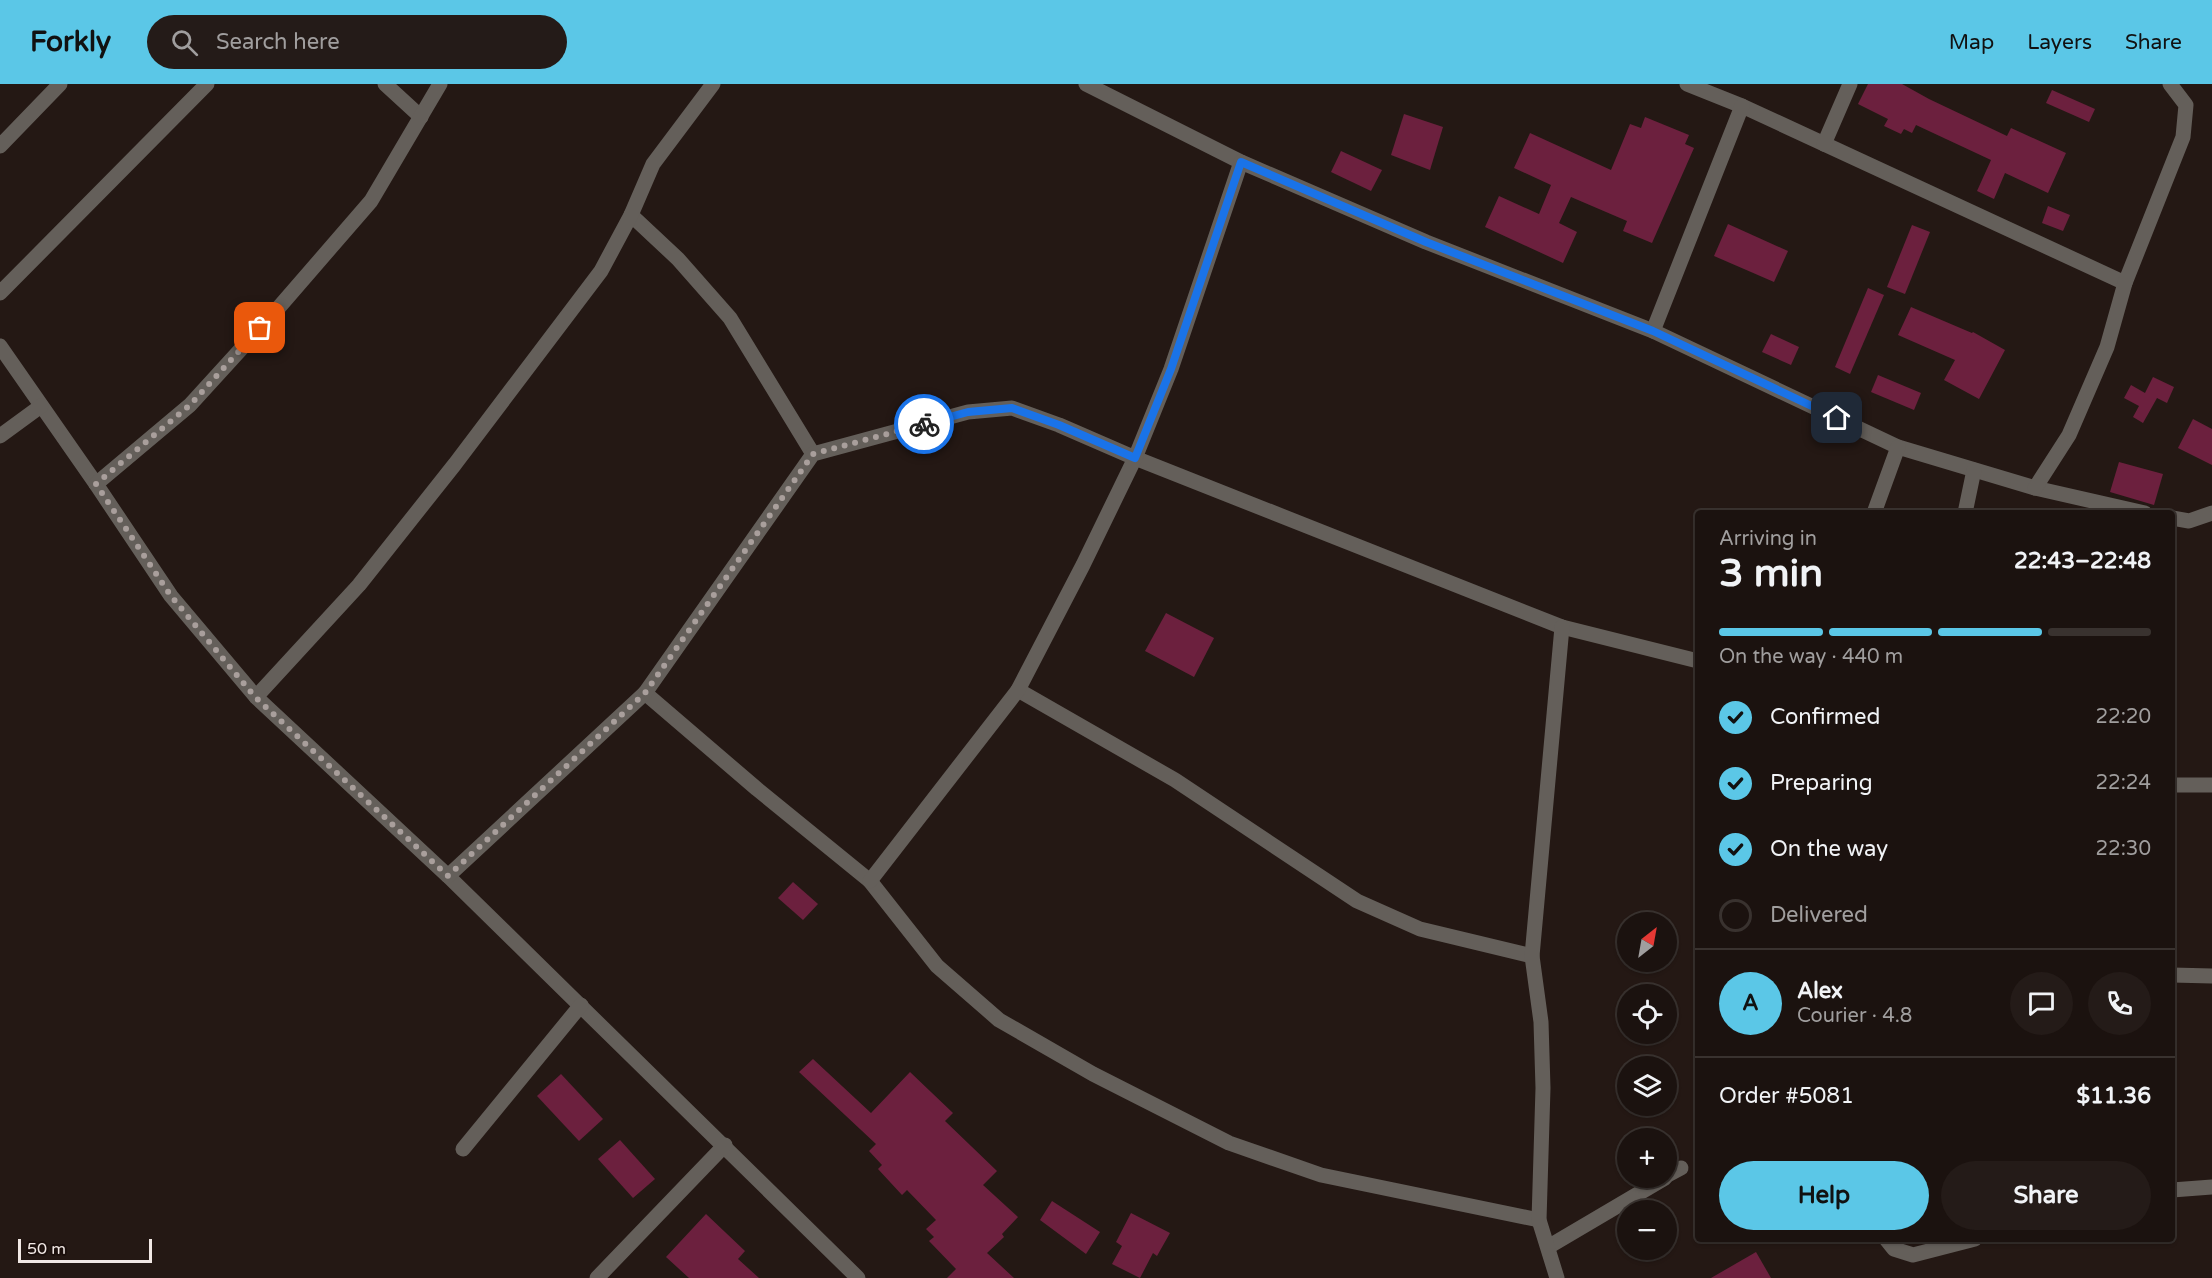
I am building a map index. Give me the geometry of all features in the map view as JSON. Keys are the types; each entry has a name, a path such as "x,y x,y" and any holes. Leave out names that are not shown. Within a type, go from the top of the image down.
{"street":[{"path":"0,146 60,84"},
{"path":"0,293 207,84"},
{"path":"386,84 421,117"},
{"path":"96,484 190,405 371,201 440,84"},
{"path":"255,697 359,585 455,464 601,271 653,164 713,84"},
{"path":"1086,84 1241,162 1426,242 1653,331 1898,447 2035,488 2132,510"},
{"path":"1688,84 1742,106 2125,283"},
{"path":"1824,144 1850,84"},
{"path":"2035,488 2069,435 2107,347 2125,283 2182,136 2186,105 2170,84"},
{"path":"1653,331 1742,106"},
{"path":"870,881 1018,690 1083,565 1135,458 1171,369 1241,162"},
{"path":"630,214 678,259 730,318 813,454"},
{"path":"0,346 171,596 255,697 448,876 856,1277"},
{"path":"0,436 41,406"},
{"path":"448,876 645,693 813,454 968,412 1012,408 1562,627 1695,660"},
{"path":"1875,510 1898,447"},
{"path":"1966,510 1974,470"},
{"path":"2175,519 2188,521 2212,513"},
{"path":"1557,1278 1539,1220 1543,1077 1541,1022 1532,956 1562,627"},
{"path":"1018,690 1174,780 1357,901 1420,928 1532,956"},
{"path":"645,693 757,789 870,881 937,966 999,1020 1093,1074 1229,1143 1321,1175 1539,1220"},
{"path":"2175,784 2212,785"},
{"path":"2175,975 2212,976"},
{"path":"463,1149 581,1005"},
{"path":"597,1278 724,1145"},
{"path":"1677,1170 1681,1168"},
{"path":"2175,1190 2212,1187"},
{"path":"1548,1247 1647,1188"},
{"path":"1888,1242 1894,1249 1913,1255 1963,1242"}],"building":[{"path":"1868,84 1902,84 2007,136 2011,128 2066,153 2048,193 2005,173 1994,199 1977,191 1991,160 1916,125 1912,133 1904,129 1901,134 1884,126 1888,119 1858,104"},
{"path":"2052,90 2095,109 2089,122 2046,103"},
{"path":"1404,114 1443,127 1430,170 1391,155"},
{"path":"1645,117 1689,135 1685,144 1694,148 1652,243 1623,231 1627,221 1571,197 1559,223 1577,232 1563,263 1485,227 1499,196 1539,214 1551,185 1514,168 1530,133 1611,170 1630,124 1641,128"},
{"path":"1341,151 1382,170 1371,191 1331,172"},
{"path":"2048,206 2070,215 2063,231 2042,223"},
{"path":"1728,224 1788,251 1774,282 1714,256"},
{"path":"1912,225 1930,232 1905,294 1887,287"},
{"path":"1868,288 1884,295 1850,374 1835,367"},
{"path":"1911,307 1973,332 2005,350 1979,399 1944,380 1955,360 1898,335"},
{"path":"1771,334 1799,347 1791,365 1762,352"},
{"path":"1878,375 1921,393 1914,410 1871,392"},
{"path":"2153,377 2174,387 2167,403 2157,398 2143,423 2133,417 2139,406 2124,398 2131,385 2145,393"},
{"path":"2193,419 2212,429 2212,465 2178,448"},
{"path":"2119,462 2163,474 2154,505 2110,492"},
{"path":"1166,613 1214,638 1194,677 1145,651"},
{"path":"793,882 818,904 803,920 778,898"},
{"path":"813,1059 871,1113 910,1072 953,1113 945,1121 997,1171 983,1185 1018,1217 1002,1234 1004,1237 987,1253 1014,1278 947,1278 956,1269 929,1241 934,1237 926,1229 936,1220 907,1190 902,1195 878,1169 882,1165 869,1151 876,1144 799,1072"},
{"path":"561,1074 603,1119 579,1141 537,1096"},
{"path":"620,1140 655,1179 633,1198 598,1159"},
{"path":"1052,1201 1100,1232 1086,1254 1040,1220"},
{"path":"1131,1213 1170,1233 1157,1256 1153,1253 1140,1278 1112,1264 1122,1246 1116,1242"},
{"path":"706,1214 745,1251 738,1259 759,1278 689,1278 666,1257"},
{"path":"1756,1252 1771,1278 1711,1278"}],"way so far":[{"path":"260,328 190,405 96,484 171,596 255,697 448,876 645,693 813,454 924,424"}],"route":[{"path":"924,424 968,412 1012,408 1059,425 1135,458 1171,369 1241,162 1426,242 1653,331 1837,418"}]}
